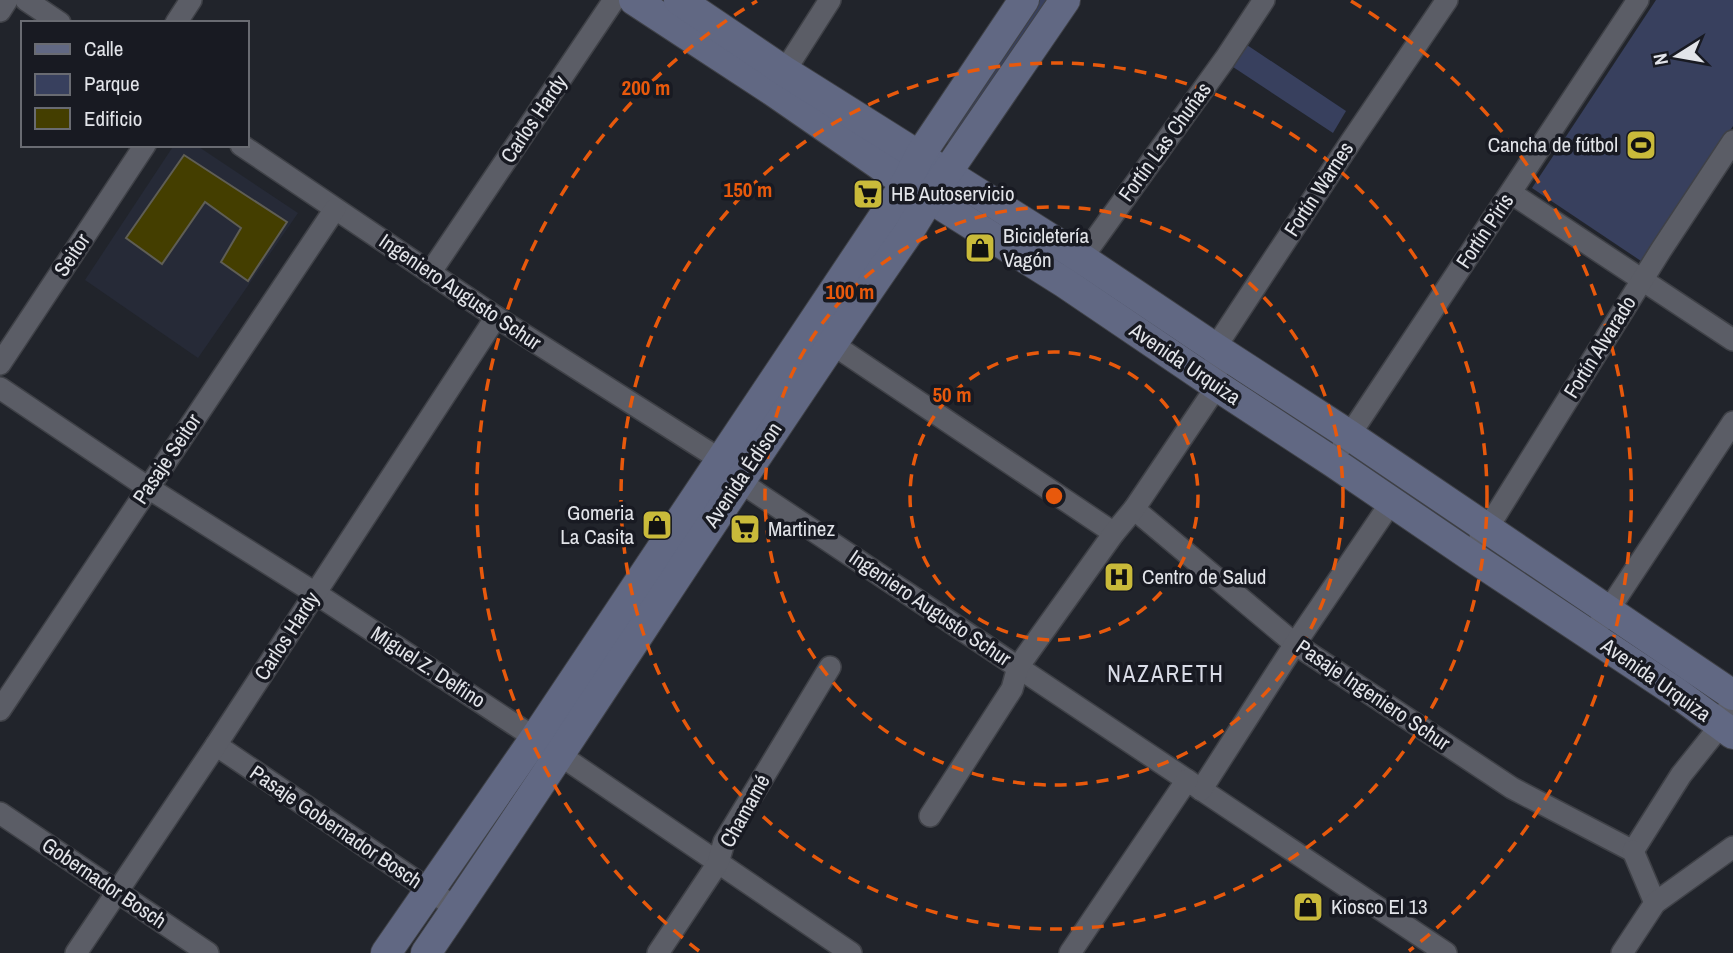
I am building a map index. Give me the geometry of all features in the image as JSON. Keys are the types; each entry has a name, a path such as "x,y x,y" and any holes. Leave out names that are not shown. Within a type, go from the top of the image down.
{"main road":[{"name":"Avenida Urquiza","path":"634,0 948,172 1349,435 1733,696"},
{"name":"Avenida Urquiza","path":"679,0 918,190 1065,282 1592,635 1727,729"},
{"name":"Avenida Édison","path":"918,190 920,155 1024,0"},
{"name":"Avenida Édison","path":"386,953 535,738 730,470 918,190 948,172 1065,0"},
{"name":"Avenida Édison","path":"426,953 559,756 730,470"}],"street":[{"path":"0,11 7,0"},
{"path":"26,0 57,21"},
{"path":"177,21 191,0"},
{"name":"Carlos Hardy","path":"430,273 614,0"},
{"path":"778,80 830,0"},
{"name":"Fortín Las Chuñas","path":"1065,282 1264,0"},
{"name":"Fortín Warnes","path":"1215,348 1447,0"},
{"name":"Fortín Piris","path":"1333,461 1638,0"},
{"name":"Fortín Alvarado","path":"1468,554 1488,529 1733,141"},
{"name":"Seitor","path":"0,364 144,147"},
{"name":"Ingeniero Augusto Schur","path":"244,147 730,470 1018,667 1446,953"},
{"path":"1511,193 1733,340"},
{"name":"Pasaje Seitor","path":"0,709 335,209"},
{"name":"Carlos Hardy","path":"76,953 216,745 496,317"},
{"path":"820,336 1114,533"},
{"path":"930,816 1012,689 1018,667 1134,509 1217,386 1215,348"},
{"name":"Miguel Z. Delfino","path":"0,388 147,487 315,593 535,738 718,863 823,945 851,953"},
{"path":"1592,635 1733,422"},
{"path":"1070,953 1295,645 1392,502"},
{"name":"Pasaje Ingeniero Schur","path":"1134,509 1295,645 1512,788 1633,851"},
{"name":"Chamamé","path":"658,953 718,863 724,842 830,667"},
{"path":"1656,903 1633,851 1681,775 1727,729 1733,696"},
{"name":"Pasaje Gobernador Bosch","path":"216,745 456,908"},
{"name":"Gobernador Bosch","path":"0,813 208,953"},
{"path":"1622,953 1656,903 1733,847"}],"shaded area":[{"path":"173,147 199,147 298,213 198,358 85,280"}],"green space":[{"path":"1040,0 1051,0 951,145 944,140"},
{"name":"Cancha de fútbol","path":"1656,0 1733,0 1733,126 1644,263 1532,188"},
{"path":"1241,41 1346,111 1333,133 1227,63"}],"building":[{"path":"184,155 287,222 248,281 221,262 241,228 205,202 162,264 126,238"}],"place":[{"name":"Cancha de fútbol","path":"1641,145"},
{"name":"HB Autoservicio","path":"868,194"},
{"name":"Bicicletería Vagón","path":"980,248"},
{"name":"Gomeria La Casita","path":"657,525"},
{"name":"Martinez","path":"745,529"},
{"name":"Centro de Salud","path":"1119,577"},
{"name":"Kiosco El 13","path":"1308,907"}],"district":[{"name":"NAZARETH","path":"1166,674"}]}
